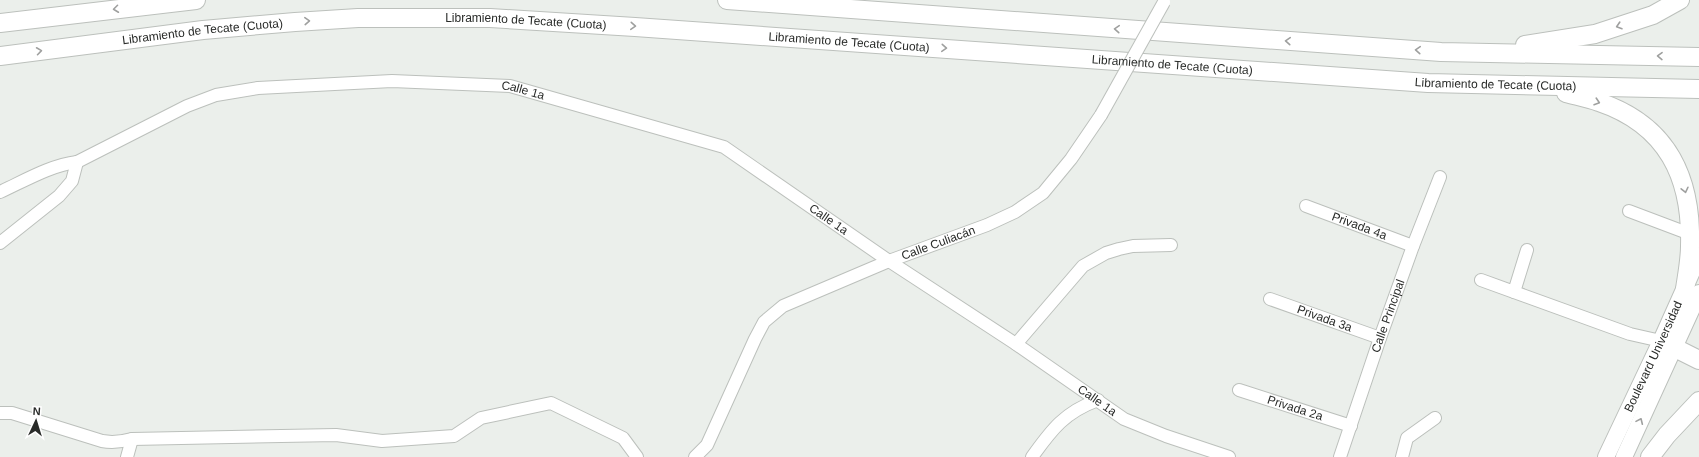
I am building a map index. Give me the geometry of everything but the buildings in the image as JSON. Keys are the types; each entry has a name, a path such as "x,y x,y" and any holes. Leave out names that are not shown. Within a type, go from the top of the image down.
{"highway":[{"path":"0,23 196,0"},
{"path":"727,0 1441,52 1699,57"},
{"path":"1653,15 1680,0"},
{"path":"1441,52 1494,49 1543,43 1595,34 1693,0"},
{"name":"Libramiento de Tecate (Cuota)","path":"0,56 203,30 295,22 358,18 490,18 643,27 1428,83 1699,89"},
{"path":"1532,85 1599,102 1622,112 1640,122 1670,154 1682,177 1689,211 1692,291"},
{"path":"1668,344 1699,360"},
{"path":"1650,457 1667,435 1699,401"}],"main road":[{"name":"Boulevard Universidad","path":"1624,457 1668,344 1692,291 1699,256"},
{"name":"Boulevard Universidad","path":"1606,457 1668,344"}],"street":[{"name":"Calle Culiacán","path":"695,457 707,445 764,322 783,306 889,261 1001,219 1015,212 1043,193 1071,159 1100,115 1164,1"},
{"name":"Calle 1a","path":"0,192 67,163 77,162 187,106 216,95 258,88 392,81 510,86 724,148 889,261 1016,344 1124,419 1166,436 1229,457"},
{"path":"0,243 59,196 72,181 77,162"},
{"name":"Calle Principal","path":"1340,457 1380,338 1413,246 1440,177"},
{"name":"Privada 4a","path":"1306,206 1413,246"},
{"path":"1629,211 1690,234"},
{"path":"1016,344 1083,266 1106,253 1119,249 1133,246 1171,245"},
{"path":"1514,292 1527,250"},
{"path":"1481,280 1630,334 1668,344"},
{"name":"Privada 3a","path":"1270,299 1380,338"},
{"name":"Privada 2a","path":"1239,390 1351,426"},
{"path":"1032,457 1055,427 1067,415 1082,406 1098,400"},
{"path":"0,413 12,413 102,441 119,443 132,439 336,435 382,441 454,436 481,418 550,403 623,438 637,457"},
{"path":"1402,457 1407,438 1435,418"},
{"path":"127,457 132,439"}]}
